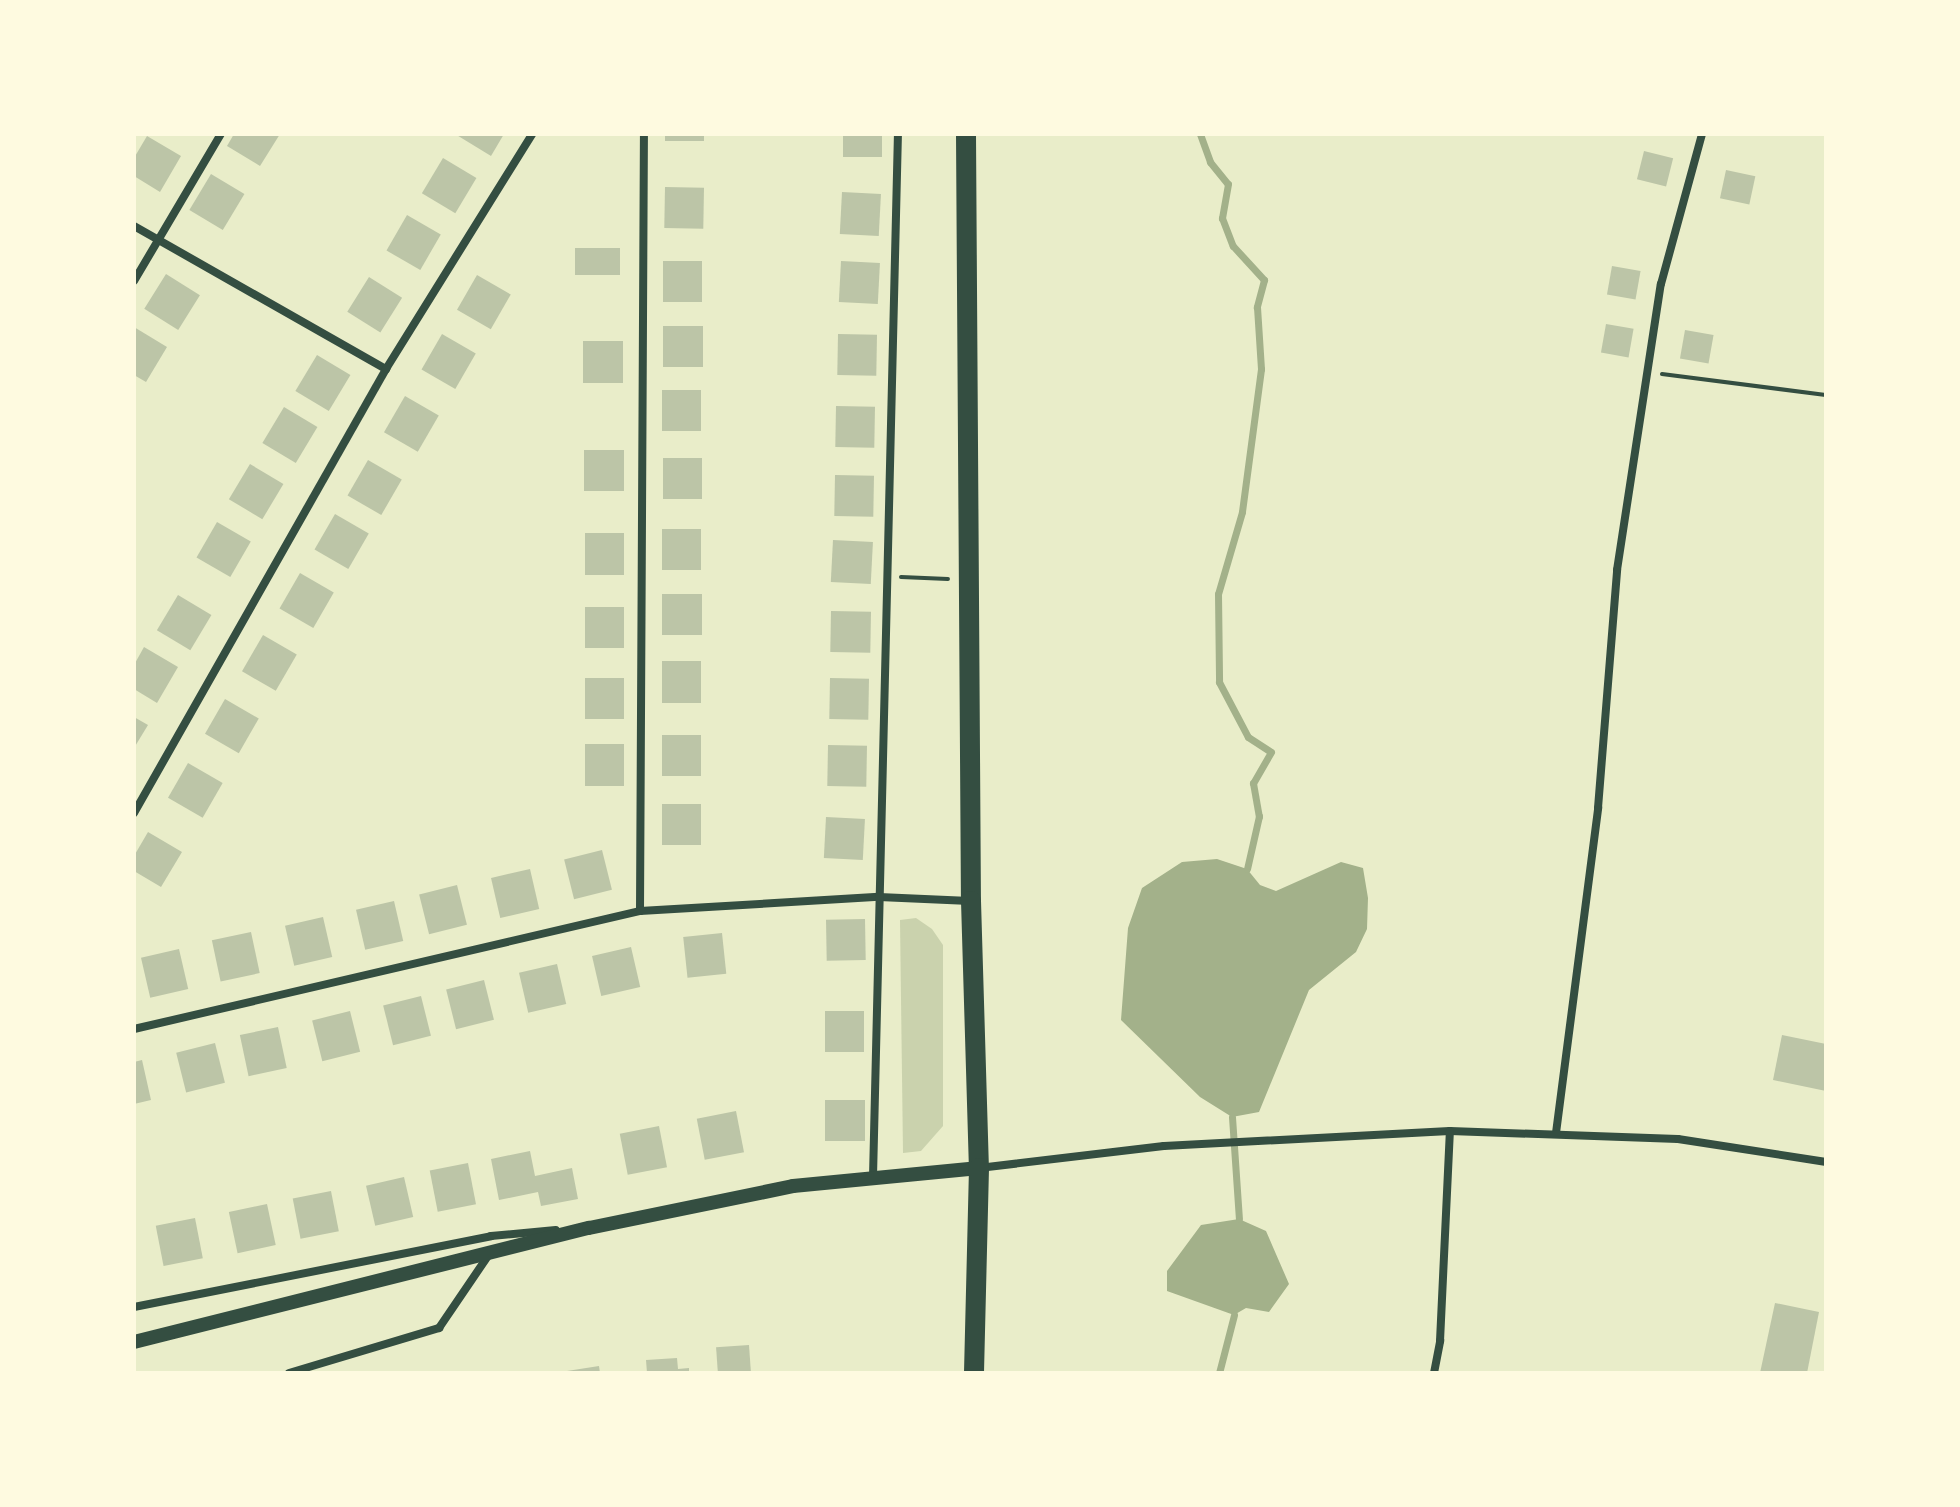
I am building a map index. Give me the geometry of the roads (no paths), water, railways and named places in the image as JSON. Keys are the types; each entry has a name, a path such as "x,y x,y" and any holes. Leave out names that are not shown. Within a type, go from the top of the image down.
{"main road":[{"path":"966,134 971,901 979,1168 974,1373"}],"street":[{"path":"134,281 221,134"},
{"path":"134,813 386,369 532,134"},
{"path":"640,911 644,134"},
{"path":"873,1177 898,134"},
{"path":"1556,1133 1598,808 1617,570 1661,284 1702,134"},
{"path":"134,226 386,369"},
{"path":"134,1029 640,911 879,897 971,901"},
{"path":"1434,1373 1440,1341 1450,1131"},
{"path":"134,1342 492,1249 793,1186 873,1177 1219,1143 1450,1131 1678,1139 1826,1162"},
{"path":"134,1307 491,1236 589,1228"},
{"path":"289,1373 439,1328 492,1249"}],"waterway":[{"path":"1200,134 1210,162 1228,184 1222,218 1233,246 1264,280 1257,307 1261,369 1242,512 1218,594 1219,682 1248,737 1271,752 1253,783 1259,816 1247,869"},
{"path":"1232,1117 1239,1219"},
{"path":"1219,1373 1234,1315"}]}
